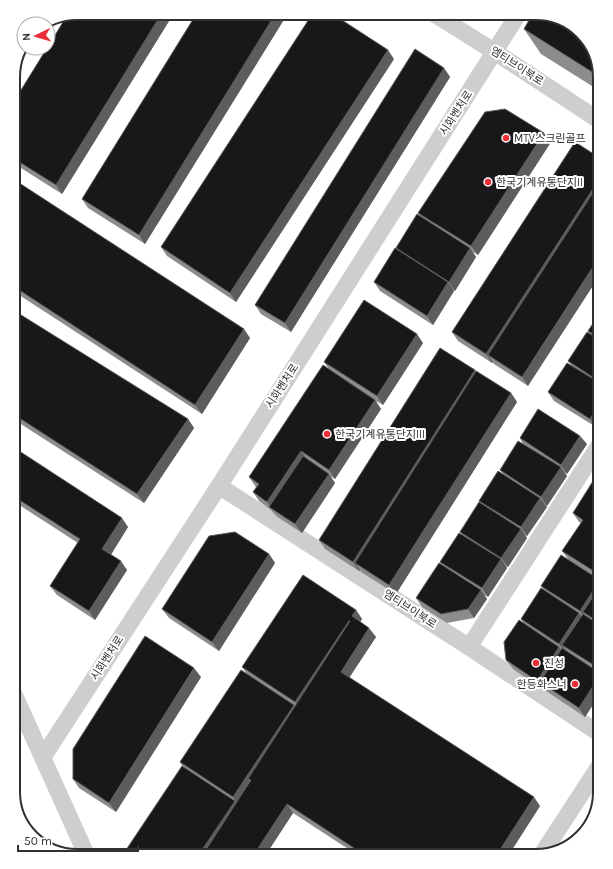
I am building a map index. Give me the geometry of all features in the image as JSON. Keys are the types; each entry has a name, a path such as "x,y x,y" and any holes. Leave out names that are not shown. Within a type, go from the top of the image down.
{"street":[{"name":"엠티브이북로","path":"444,20 593,116"},
{"name":"시화벤처로","path":"43,757 219,486 515,20"},
{"path":"469,647 593,455"},
{"name":"엠티브이북로","path":"219,486 469,647 593,729"},
{"path":"20,707 84,849"},
{"path":"546,848 593,776"}],"building":[{"path":"70,20 158,20 56,185 20,162 20,92 42,56 56,56 56,34 63,22"},
{"path":"193,20 272,20 139,235 82,199"},
{"path":"308,20 342,20 388,50 230,293 161,247"},
{"path":"529,20 539,20 554,23 571,32 581,42 589,55 593,73 524,29"},
{"path":"415,49 444,68 285,323 255,305"},
{"name":"한국기계유통단지II","path":"505,109 544,133 471,246 418,213 485,112"},
{"path":"575,142 593,154 593,189 486,354 452,332"},
{"path":"20,184 244,329 195,405 20,291"},
{"path":"593,193 593,267 522,377 488,355"},
{"path":"417,214 470,248 449,282 396,248"},
{"path":"395,248 448,282 427,316 374,282"},
{"path":"364,300 417,334 377,396 324,362"},
{"path":"20,314 188,419 137,494 20,419"},
{"path":"593,324 593,334 588,331"},
{"path":"587,332 593,336 593,377 568,361"},
{"path":"440,348 475,370 353,562 319,540"},
{"path":"567,363 593,379 593,414 590,419 548,392"},
{"name":"한국기계유통단지III","path":"323,365 375,400 329,470 301,451 267,502 253,492 259,484 249,477"},
{"path":"476,371 511,393 389,585 355,563"},
{"path":"538,409 580,436 561,465 520,438"},
{"path":"518,441 561,467 541,497 500,470"},
{"path":"20,452 122,518 102,549 121,561 89,611 50,586 80,539 20,500"},
{"path":"303,456 329,474 295,524 269,507"},
{"path":"498,471 540,498 521,527 479,501"},
{"path":"593,481 593,571 562,551 583,520 573,513"},
{"path":"479,502 521,529 501,558 460,532"},
{"path":"235,532 269,554 212,642 162,609 209,536"},
{"path":"459,533 501,559 482,588 440,562"},
{"path":"561,555 593,576 593,591 580,611 541,586"},
{"path":"439,563 481,590 468,609 441,614 416,598"},
{"path":"303,575 356,610 352,616 369,628 341,672 534,797 501,849 355,849 287,804 258,849 207,849 251,780 248,779 350,621 295,702 242,667"},
{"path":"541,588 579,613 559,644 521,619"},
{"path":"593,597 593,618 583,612"},
{"path":"583,614 593,620 593,665 562,645"},
{"name":"진성","path":"519,620 559,647 537,681 506,660 504,642"},
{"path":"145,636 194,668 109,803 73,779 73,749"},
{"name":"한등화스너","path":"562,648 593,668 593,686 579,708 540,682"},
{"path":"241,670 294,705 233,797 180,762"},
{"path":"182,766 235,801 203,849 127,849"}],"place":[{"name":"MTV스크린골프","path":"506,138"},
{"name":"한국기계유통단지II","path":"488,182"},
{"name":"한국기계유통단지III","path":"327,434"},
{"name":"진성","path":"536,663"},
{"name":"한등화스너","path":"575,684"}]}
